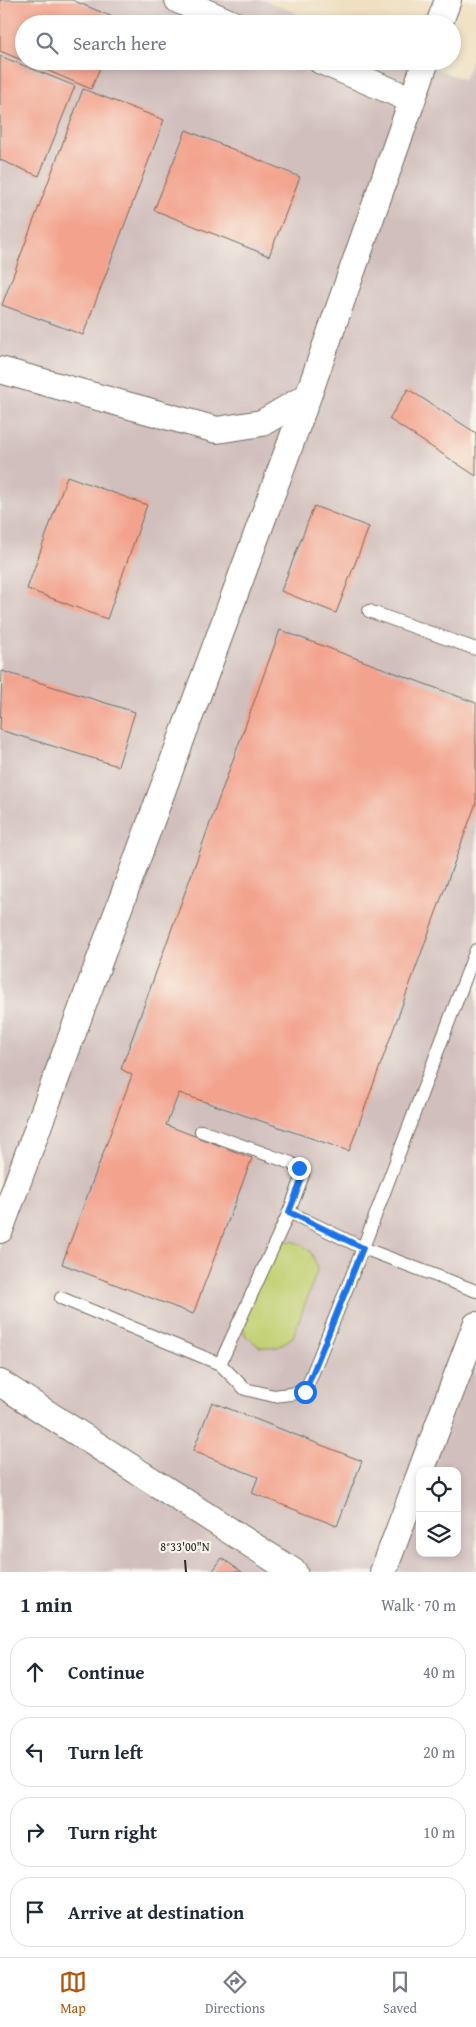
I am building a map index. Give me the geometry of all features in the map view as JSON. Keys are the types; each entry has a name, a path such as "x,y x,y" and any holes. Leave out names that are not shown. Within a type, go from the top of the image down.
{"street":[{"path":"178,0 213,15"},
{"path":"442,15 448,0"},
{"path":"342,70 412,100"},
{"path":"0,1230 308,396 423,70"},
{"path":"0,370 217,430 262,423 308,396"},
{"path":"423,1467 476,1325"},
{"path":"0,1383 294,1572"},
{"path":"383,1572 416,1485"}],"lane":[{"path":"369,611 476,649"},
{"path":"61,1298 220,1364 245,1389 274,1396 305,1392 363,1248 476,950"},
{"path":"202,1131 291,1163 299,1168 303,1176 289,1212 220,1364"},
{"path":"289,1212 363,1248 476,1291"}],"shaded area":[{"path":"0,0 264,0 302,15 15,15 15,70 440,70 464,80 476,49 476,1572 0,1572"}],"green space":[{"path":"288,1241 300,1244 312,1254 317,1271 293,1337 278,1347 260,1347 246,1336 240,1319 263,1253 274,1245"}],"building":[{"path":"0,0 72,0 108,15 15,15 15,57 0,51"},
{"path":"0,56 15,62 15,70 35,70 75,86 39,176 0,160"},
{"path":"46,70 99,70 91,89"},
{"path":"83,89 164,120 83,335 2,305"},
{"path":"186,130 300,177 269,256 154,210"},
{"path":"408,389 476,433 476,476 389,419"},
{"path":"67,476 147,505 107,619 27,589"},
{"path":"314,506 369,527 336,613 281,591"},
{"path":"280,630 476,703 476,803 349,1151 179,1093 166,1125 252,1158 193,1314 62,1264 132,1075 121,1069"},
{"path":"2,671 135,712 118,766 0,730"},
{"path":"212,1402 362,1461 337,1526 252,1493 258,1477 193,1451"},
{"path":"222,1558 242,1572 212,1572"}],"route":[{"path":"299,1168 303,1176 289,1212 363,1248 305,1392"}]}
